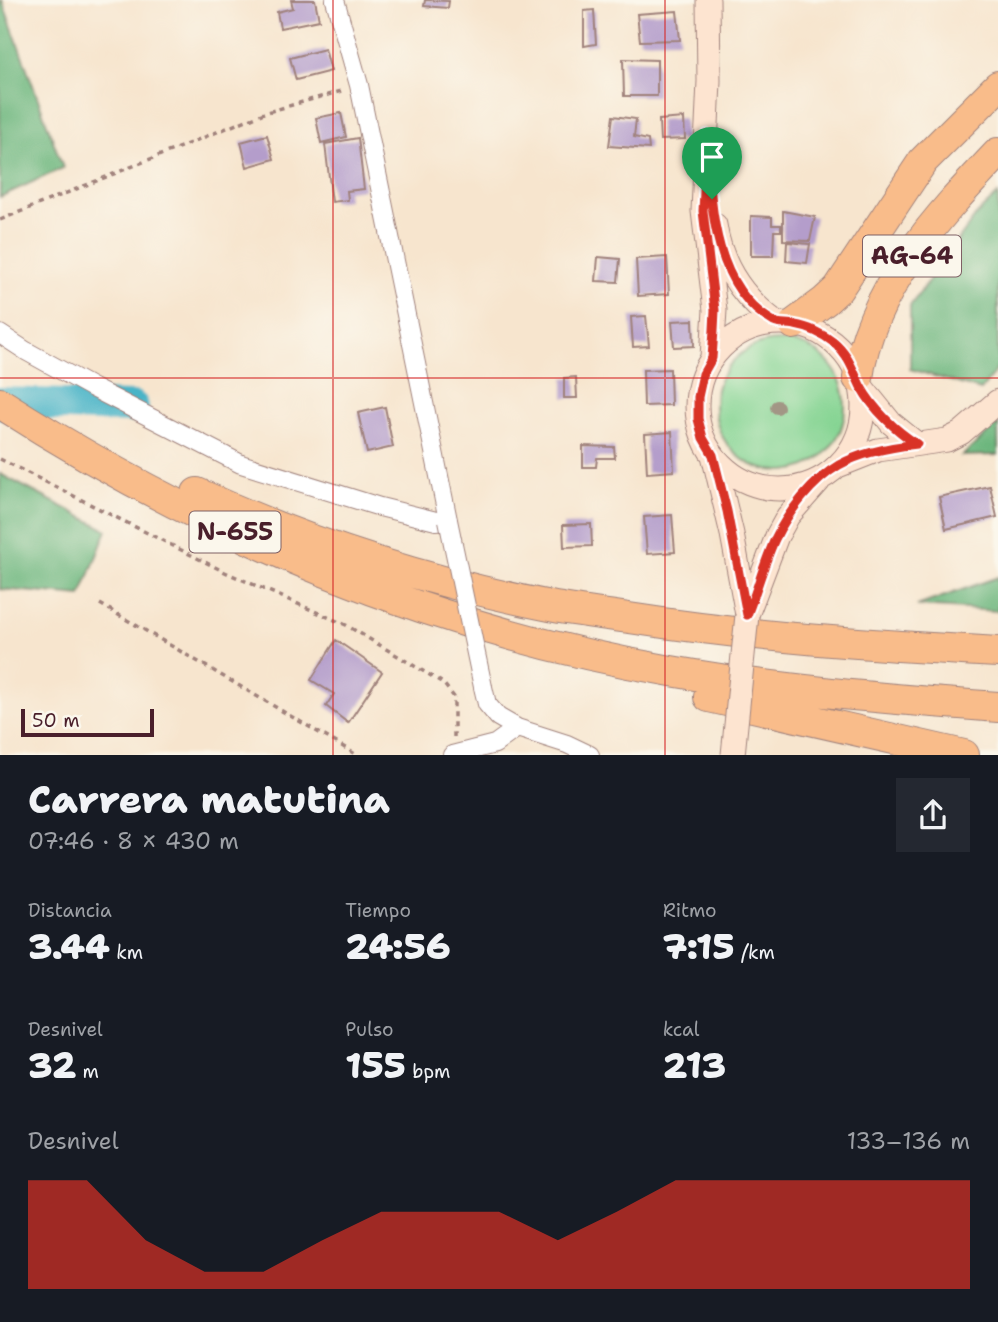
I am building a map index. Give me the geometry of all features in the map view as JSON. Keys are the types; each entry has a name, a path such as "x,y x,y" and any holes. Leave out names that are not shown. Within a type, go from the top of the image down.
{"highway":[{"name":"AG-64","path":"785,324 825,302 838,289 923,160 998,86"},
{"name":"AG-64","path":"860,382 862,353 867,334 891,287 955,198 998,153"},
{"path":"0,386 73,431 221,504 342,550 419,574 550,606 691,627 834,643 998,652"},
{"name":"N-655","path":"0,403 140,486 252,541 417,605 586,653 668,671 837,694 998,707"},
{"path":"486,626 540,653 621,676 964,755"}],"main road":[{"path":"708,0 707,135 703,211 715,310 712,358"},
{"path":"707,135 716,232 724,257 745,295 785,324"},
{"path":"917,444 891,423 860,382 848,358 834,342 815,331 785,324 750,329 727,342 712,358 703,374 698,397 698,419 703,438 713,455 729,472 750,484 774,489 798,487 878,450 947,440 998,401"},
{"path":"733,755 747,615 777,536 788,516 852,449 860,429 863,408 860,382"},
{"path":"713,455 732,534 747,615"}],"street":[{"path":"335,0 359,85 487,704 498,717 517,728 567,744 590,755"},
{"path":"0,334 93,388 241,464 380,507 436,521 448,520"},
{"path":"453,755 495,744 517,728"}],"path":[{"path":"0,220 264,113 359,85"},
{"path":"0,459 225,572 346,625 443,683 454,697 453,755"},
{"path":"100,604 357,755"}],"green space":[{"path":"0,0 63,168 0,197"},
{"path":"998,194 998,368 981,390 910,369 910,306 978,213"},
{"path":"780,341 805,346 826,360 840,381 845,406 840,431 826,452 805,466 780,471 755,466 734,452 720,431 715,406 720,381 734,360 755,346"},
{"path":"998,424 998,455 962,456"},
{"path":"0,474 107,530 81,596 0,589"},
{"path":"998,577 998,611 917,606"}],"building":[{"path":"291,0 315,0 319,20 280,28 277,12 293,8"},
{"path":"425,0 449,1 448,8 424,6"},
{"path":"594,10 596,44 584,46 584,11"},
{"path":"677,11 680,40 640,41 637,14"},
{"path":"325,49 331,71 296,80 290,58"},
{"path":"623,59 657,60 657,96 624,96"},
{"path":"341,113 346,137 321,143 316,118"},
{"path":"613,116 636,119 634,137 648,140 649,149 609,146"},
{"path":"684,118 685,139 660,140 659,120"},
{"path":"267,135 274,159 247,167 241,142"},
{"path":"358,138 364,189 347,191 348,200 332,202 325,144"},
{"path":"783,211 815,217 810,241 783,240"},
{"path":"751,216 772,217 772,225 781,225 781,231 774,231 773,256 751,256"},
{"path":"787,242 810,244 807,263 786,261"},
{"path":"598,257 620,259 618,282 596,281"},
{"path":"667,257 669,294 638,296 636,259"},
{"path":"646,316 649,346 633,347 631,317"},
{"path":"693,320 694,346 674,347 672,321"},
{"path":"670,369 671,405 644,406 643,370"},
{"path":"576,377 577,398 564,398 564,378"},
{"path":"385,407 393,447 367,453 358,413"},
{"path":"672,432 674,471 647,473 645,434"},
{"path":"583,446 614,447 615,458 597,458 596,467 583,467"},
{"path":"990,486 997,517 946,529 939,497"},
{"path":"672,515 675,552 647,554 644,517"},
{"path":"591,524 592,546 564,547 563,525"},
{"path":"336,640 382,672 348,723 326,706 334,694 311,680"}],"waterway":[{"path":"0,403 133,407"}],"route":[{"path":"707,135 712,199 716,232 724,257 733,278 745,295 758,310 776,323 794,324 815,331 834,342 848,358 861,386 877,408 906,437 917,444 878,450 839,465 820,479 788,516 777,536 747,615 732,534 713,455 703,438 698,419 698,397 703,374 712,358 715,310 703,211 707,135"}]}
